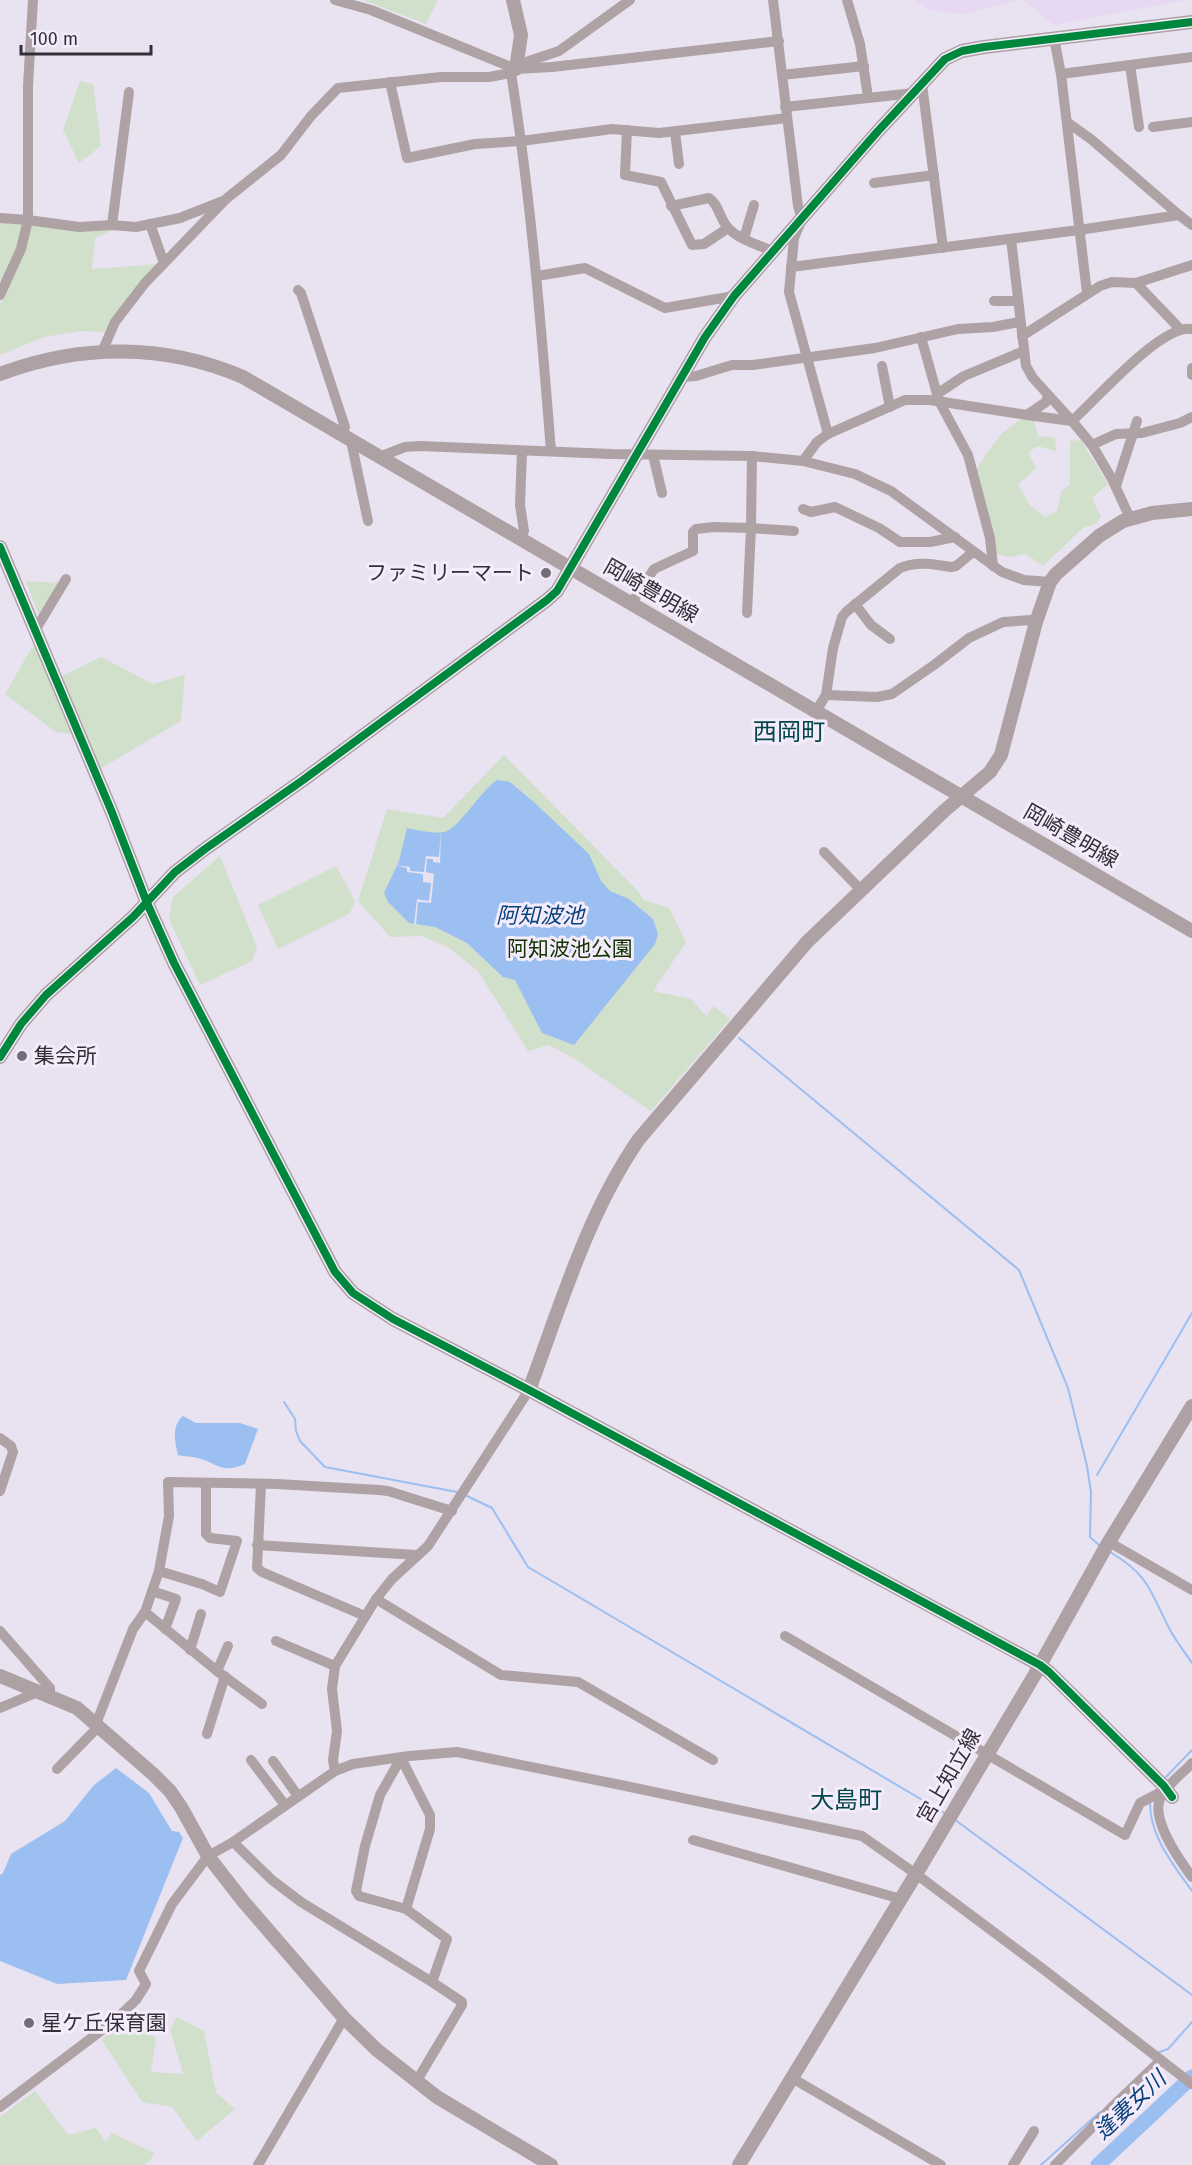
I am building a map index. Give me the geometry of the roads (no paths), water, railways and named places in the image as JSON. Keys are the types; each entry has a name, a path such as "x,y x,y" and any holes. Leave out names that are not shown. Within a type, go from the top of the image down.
{"street":[{"path":"0,295 21,249 28,220 28,87 33,0"},
{"path":"335,0 371,10 515,69 552,67 778,41"},
{"path":"513,0 521,35 515,69 537,276 551,451"},
{"path":"102,352 115,322 144,283 226,199 281,155 311,116 338,88 441,77 489,77 559,51 617,4 630,0"},
{"path":"773,0 798,206 802,219 794,238 789,292 828,434"},
{"path":"847,0 860,44 868,97"},
{"path":"0,1057 21,1024 46,995 147,903 175,872 548,600 557,591 705,337 734,296 918,88 953,54 1054,38 1192,22"},
{"path":"1054,38 1061,74 1087,293"},
{"path":"1061,74 1192,57"},
{"path":"1130,65 1139,127"},
{"path":"782,75 864,66"},
{"path":"390,82 407,158 475,144 521,141 612,129 659,134 675,132 918,88"},
{"path":"918,88 934,176 943,248"},
{"path":"112,225 129,92"},
{"path":"1067,122 1092,140 1192,225"},
{"path":"1154,127 1192,122"},
{"path":"627,130 625,175 661,182 692,246 704,244 729,228"},
{"path":"675,132 679,164"},
{"path":"874,183 934,176"},
{"path":"671,206 709,198 713,200 729,228 772,251"},
{"path":"0,218 79,228 112,225 136,227 180,218 226,199"},
{"path":"744,238 754,206"},
{"path":"791,267 1179,215"},
{"path":"150,224 164,263"},
{"path":"1011,239 1026,366 1099,455 1130,518"},
{"path":"1022,336 1087,293 1112,282 1136,283 1192,265"},
{"path":"537,276 585,268 665,308 734,296"},
{"path":"1136,283 1192,337"},
{"path":"298,290 301,293 345,428 345,437 368,521"},
{"path":"994,301 1017,301"},
{"path":"681,377 696,376 732,365 753,365 875,348 958,329 993,327 1019,322"},
{"path":"1072,421 1156,341 1185,328"},
{"path":"921,337 938,398 968,454 990,538 993,566"},
{"name":"岡崎豊明線","path":"0,374 63,357 129,351 185,357 223,368 243,377 1192,931"},
{"path":"938,398 964,376 1024,351"},
{"path":"882,366 890,407"},
{"path":"1192,368 1192,375"},
{"path":"1027,414 1046,402 1048,395"},
{"path":"803,461 817,442 828,434 905,400 938,398 1072,421"},
{"path":"1092,445 1116,434 1134,434 1180,423 1192,417"},
{"path":"1116,486 1137,421"},
{"path":"379,457 405,447 420,446 653,455 752,456 803,461 855,474 891,491 936,526 1011,577 1050,582"},
{"path":"519,539 524,531 520,505 522,451"},
{"path":"653,455 662,493"},
{"path":"747,613 752,456"},
{"path":"803,509 811,512 835,507 879,528 900,542 930,542 955,537"},
{"path":"335,1772 333,1760 337,1731 332,1689 335,1666 376,1599 392,1579 428,1546 530,1390 603,1197 623,1162 639,1139 807,942 990,772 1001,755 1036,622 1050,582 1064,565 1099,536 1130,518 1192,509"},
{"path":"632,604 654,569 693,551 693,532 696,529 714,527 794,531"},
{"path":"0,547 111,810 147,903 180,973 335,1272 353,1293 393,1319 530,1390 1040,1665 1164,1789"},
{"path":"816,711 826,695 833,648 842,617 855,604 908,564 956,566 973,552"},
{"path":"36,629 66,579"},
{"path":"855,604 871,625 890,639"},
{"path":"826,695 877,697 892,694 969,638 995,624 1012,621 1036,622"},
{"path":"824,852 861,890"},
{"name":"宮上知立線","path":"739,2165 916,1874 1040,1665 1109,1542 1192,1406"},
{"path":"0,1438 13,1449 4,1469 0,1491"},
{"path":"57,1769 98,1725 133,1629 145,1612 159,1571 169,1516 168,1482 277,1484 388,1491 452,1511"},
{"path":"159,1571 220,1592 237,1540 210,1538 206,1534 206,1483"},
{"path":"261,1485 257,1568 365,1616"},
{"path":"1109,1542 1192,1590"},
{"path":"257,1545 417,1554"},
{"path":"152,1591 176,1599 165,1629"},
{"path":"376,1599 501,1675 578,1682 713,1760"},
{"path":"145,1612 190,1650 262,1704"},
{"path":"190,1650 201,1614"},
{"path":"0,1630 50,1688 44,1695 0,1708"},
{"path":"785,1636 1125,1835 1140,1803 1164,1789 1192,1763"},
{"path":"276,1641 335,1666"},
{"path":"207,1734 228,1646"},
{"path":"0,1676 77,1708 170,1791 208,1856 243,1901 344,2018 377,2050 437,2097 550,2165"},
{"path":"0,2107 114,2021 136,2000 146,1984 139,1971 172,1904 208,1856 233,1842 335,1772 353,1764 457,1752 862,1836 916,1874 1192,2084"},
{"path":"401,1758 430,1815 430,1829 406,1909"},
{"path":"401,1758 380,1795 365,1846 356,1891 359,1896 406,1909 447,1939 432,1982"},
{"path":"251,1760 285,1805"},
{"path":"273,1761 298,1796"},
{"path":"1164,1789 1159,1804 1161,1817 1172,1848 1192,1877"},
{"path":"693,1840 901,1899"},
{"path":"233,1842 272,1880 301,1902 462,2002 416,2082"},
{"path":"258,2165 344,2018"},
{"path":"1055,2165 1163,2062"},
{"path":"792,2078 941,2165"},
{"path":"1013,2165 1034,2131"}],"water":[{"name":"阿知波池","path":"497,780 510,782 589,854 601,881 610,891 629,899 653,919 658,934 655,944 574,1045 542,1033 515,980 503,977 467,943 435,927 409,923 388,902 384,893 399,861 407,828 425,832 444,832 450,829"},
{"path":"183,1416 196,1423 240,1423 258,1429 245,1464 225,1468 198,1458 178,1455 175,1429"},
{"path":"116,1768 149,1793 172,1831 179,1832 183,1838 126,1980 57,1984 0,1961 0,1875 11,1854 65,1821 94,1785"}],"waterway":[{"path":"739,1038 1019,1270 1068,1388 1091,1492 1090,1537 1100,1546"},
{"path":"1097,1475 1192,1313"},
{"path":"284,1402 295,1419 300,1441 325,1467 457,1492"},
{"path":"465,1495 492,1508 528,1567 946,1814"},
{"path":"1110,1552 1141,1576 1171,1632 1192,1663"},
{"path":"1165,1778 1192,1750"},
{"path":"1150,1803 1158,1839 1192,1891"},
{"path":"954,1819 1192,1995"},
{"path":"1157,2053 1168,2049 1192,2022"},
{"name":"逢妻女川","path":"1098,2165 1192,2077"},
{"path":"1041,2165 1100,2112"}],"place":[{"name":"ファミリーマート","path":"546,573"},
{"name":"集会所","path":"22,1056"},
{"name":"星ケ丘保育園","path":"29,2023"}],"district":[{"name":"西岡町","path":"789,732"},
{"name":"大島町","path":"846,1800"}],"park label":[{"name":"阿知波池公園","path":"570,949"}]}
